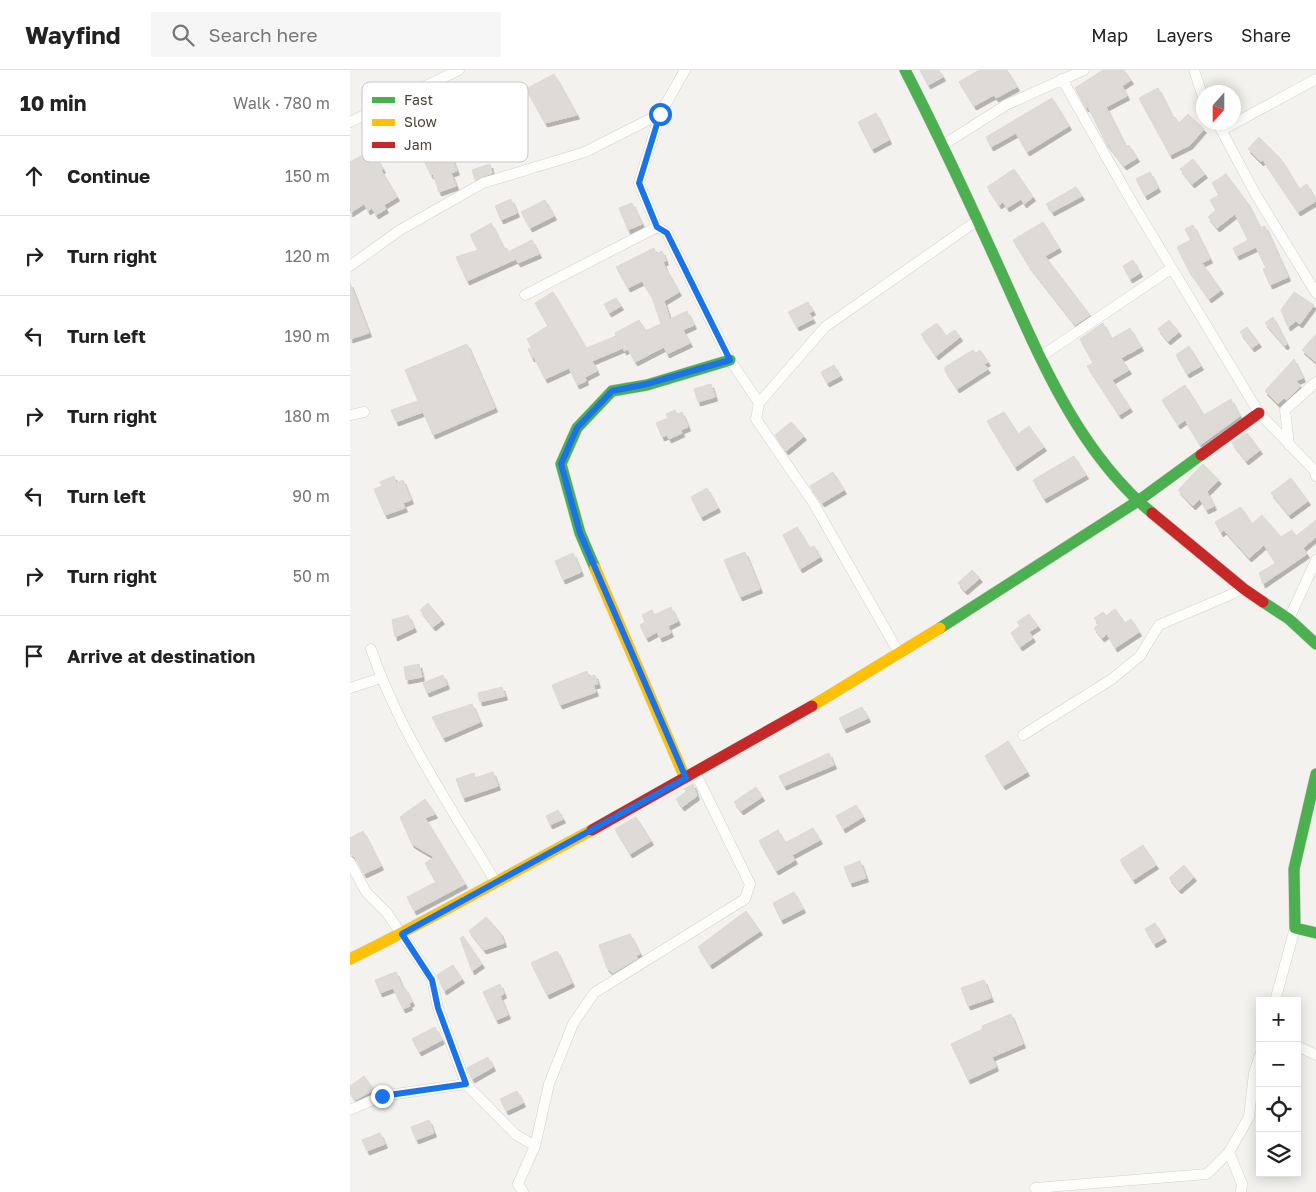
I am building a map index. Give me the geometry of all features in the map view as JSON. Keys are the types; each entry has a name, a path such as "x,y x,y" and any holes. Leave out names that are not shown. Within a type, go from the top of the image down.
{"street":[{"path":"434,82 459,70"},
{"path":"685,70 660,114 639,183 657,227 667,233 730,360 759,403"},
{"path":"905,70 943,145 1040,357 1094,452 1138,501 1244,589 1289,619 1316,644"},
{"path":"943,145 1006,105 1084,70"},
{"path":"1194,70 1199,85"},
{"path":"1241,115 1316,79"},
{"path":"1062,80 1259,413 1314,470 1316,476"},
{"path":"350,266 400,230 483,184 585,152 660,114"},
{"path":"350,122 362,116"},
{"path":"1221,130 1256,195 1316,293"},
{"path":"899,653 814,504 756,419 759,403 824,327 978,220"},
{"path":"525,294 657,227"},
{"path":"1040,357 1172,268"},
{"path":"523,1192 518,1184 535,1146 549,1084 573,1024 594,993 745,899 750,884 690,775 580,533 561,464 577,428 612,391 647,384 730,360"},
{"path":"1288,445 1285,410 1316,382"},
{"path":"350,415 364,412"},
{"path":"350,959 402,934 494,881 690,775 810,707 899,653 1138,501 1259,413"},
{"path":"1289,619 1316,560"},
{"path":"1023,735 1112,679 1140,656 1159,625 1244,589"},
{"path":"371,649 381,678 430,772 494,881"},
{"path":"350,688 381,678"},
{"path":"1276,997 1295,928 1294,869 1316,774"},
{"path":"350,862 366,892 387,912 432,980 438,1008 466,1084 515,1134 535,1146"},
{"path":"1295,928 1316,932"},
{"path":"1301,1048 1316,1055"},
{"path":"1035,1188 1207,1174 1229,1152 1249,1117 1256,1067"},
{"path":"350,1110 382,1096 466,1084"},
{"path":"1229,1152 1242,1184 1241,1192"}],"building":[{"path":"920,70 939,70 943,77 928,85"},
{"path":"979,70 1007,70 1017,87 996,98 994,95 974,106 959,82"},
{"path":"1103,70 1124,70 1131,80 1122,86 1127,96 1106,107 1126,147 1129,145 1137,158 1124,166 1106,143 1088,107 1086,108 1075,88"},
{"path":"554,74 577,115 545,123 528,93 528,88"},
{"path":"1158,88 1173,118 1175,117 1179,123 1188,114 1196,122 1196,130 1203,130 1190,145 1170,155 1139,98"},
{"path":"1052,98 1069,126 1027,152 1016,133 991,147 986,137"},
{"path":"876,113 889,140 872,149 858,122"},
{"path":"1259,137 1281,159 1299,189 1307,184 1316,201 1298,212 1263,160 1261,162 1248,149"},
{"path":"362,155 362,162 379,162 383,169 381,170 397,197 384,205 386,209 376,215 372,208 368,211 364,204 350,213 350,162"},
{"path":"1193,159 1205,174 1192,184 1180,169"},
{"path":"424,162 453,162 457,171 451,173 456,186 439,192 433,174 431,175"},
{"path":"490,164 492,173 475,180 472,170"},
{"path":"1014,169 1033,197 1024,204 1021,199 1007,208 1003,202 999,205 987,187"},
{"path":"1150,172 1158,188 1145,196 1136,179"},
{"path":"1226,174 1247,202 1260,228 1265,226 1288,277 1270,285 1263,269 1266,268 1256,247 1237,256 1233,248 1248,240 1235,214 1217,228 1208,217 1216,210 1210,200 1219,195 1212,183"},
{"path":"1076,187 1082,196 1052,212 1046,204"},
{"path":"511,199 517,213 501,220 495,206"},
{"path":"545,200 554,216 530,228 521,212"},
{"path":"632,203 642,224 628,230 619,208"},
{"path":"1043,222 1059,248 1045,256 1090,315 1075,325 1029,266 1013,240"},
{"path":"491,223 504,249 507,248 508,252 532,240 539,254 518,263 516,259 467,281 456,257 478,250 470,235"},
{"path":"1193,225 1210,259 1202,263 1221,290 1209,299 1188,269 1177,247 1191,240 1185,229"},
{"path":"654,248 656,254 662,251 666,261 663,262 679,292 664,301 670,319 687,311 694,325 683,330 690,343 667,354 664,347 635,362 628,349 624,351 623,348 592,361 597,371 585,377 586,381 577,385 569,368 545,379 528,349 532,348 527,339 548,326 535,303 553,292 586,348 616,336 615,333 639,320 645,331 661,324 652,297 642,281 628,288 616,267"},
{"path":"1133,260 1140,273 1130,279 1123,266"},
{"path":"350,283 369,333 350,339"},
{"path":"1294,292 1314,305 1300,324 1296,321 1288,327 1281,310"},
{"path":"616,298 621,306 609,313 604,304"},
{"path":"808,302 813,311 809,313 813,319 797,327 788,312"},
{"path":"1273,317 1287,344 1285,346 1265,323"},
{"path":"1169,320 1179,332 1168,341 1158,329"},
{"path":"937,323 946,336 955,330 960,337 936,356 921,334"},
{"path":"1103,323 1111,339 1130,328 1141,347 1121,358 1129,370 1112,380 1130,408 1119,415 1087,366 1093,363 1080,339"},
{"path":"1247,327 1259,343 1252,348 1240,332"},
{"path":"1316,334 1316,362 1302,350"},
{"path":"467,344 495,408 433,435 423,412 396,422 391,410 418,401 405,370"},
{"path":"1189,346 1201,366 1187,374 1176,355"},
{"path":"973,350 976,353 980,350 988,362 984,364 988,369 957,389 945,371 945,367"},
{"path":"1294,359 1303,378 1296,381 1301,386 1286,400 1284,398 1278,404 1265,391"},
{"path":"834,365 840,376 827,383 821,372"},
{"path":"711,384 715,397 698,402 694,389"},
{"path":"1185,385 1204,415 1231,399 1240,416 1200,445 1185,420 1178,425 1162,400"},
{"path":"675,410 677,414 682,412 688,427 681,430 682,433 669,439 667,435 662,437 656,423 668,418 666,414"},
{"path":"1004,412 1018,434 1029,426 1044,447 1015,467 987,421"},
{"path":"791,422 804,436 786,451 775,435"},
{"path":"1247,433 1260,450 1246,461 1232,443"},
{"path":"1074,456 1086,475 1044,499 1033,480"},
{"path":"1203,464 1219,480 1207,492 1214,506 1206,510 1200,499 1193,506 1178,490"},
{"path":"833,472 844,490 822,503 810,486"},
{"path":"394,476 396,483 403,480 411,500 403,503 405,508 385,515 374,489 382,486 380,482"},
{"path":"1291,478 1308,501 1289,515 1271,493"},
{"path":"707,488 718,508 701,517 691,497"},
{"path":"1241,507 1252,524 1262,515 1281,537 1292,530 1296,536 1316,520 1316,537 1303,548 1307,554 1263,584 1259,573 1276,563 1264,545 1249,558 1224,530 1221,533 1215,522"},
{"path":"797,527 810,548 814,546 820,557 800,569 783,535"},
{"path":"745,552 760,589 740,597 724,560"},
{"path":"573,553 581,572 563,580 555,561"},
{"path":"972,570 980,578 965,591 958,583"},
{"path":"428,603 442,620 433,627 420,610"},
{"path":"671,607 678,621 668,626 671,633 660,638 657,632 646,638 640,625 645,622 642,615 652,610 654,615"},
{"path":"1115,609 1125,623 1131,619 1139,632 1115,648 1107,634 1102,638 1094,628 1099,624 1094,618 1103,612 1106,616"},
{"path":"1029,614 1038,626 1029,632 1033,638 1020,647 1011,633 1020,626 1017,622"},
{"path":"408,615 414,628 395,637 392,620"},
{"path":"419,664 422,677 406,680 404,667"},
{"path":"587,671 589,677 595,675 598,684 593,685 596,692 560,705 552,685"},
{"path":"443,675 447,685 427,693 423,683"},
{"path":"502,687 505,696 480,702 478,693"},
{"path":"472,704 480,722 443,738 432,717"},
{"path":"862,707 868,718 844,729 839,718"},
{"path":"1008,741 1027,772 1003,786 985,756"},
{"path":"829,753 834,765 784,786 779,776"},
{"path":"493,772 498,786 463,798 456,779 474,773 475,778"},
{"path":"693,784 697,796 682,807 676,799 686,792 684,789"},
{"path":"756,787 762,797 741,811 734,802"},
{"path":"425,799 435,814 425,818 465,884 414,911 407,897 436,882 425,863 434,857 412,844 400,817"},
{"path":"856,805 863,817 843,829 836,816"},
{"path":"558,810 563,819 550,825 546,816"},
{"path":"636,817 651,841 630,854 615,829"},
{"path":"813,828 820,840 792,855 795,860 776,871 759,841 778,830 785,843"},
{"path":"363,831 381,866 364,874 356,859 350,853 350,838"},
{"path":"1143,845 1156,865 1133,880 1120,860"},
{"path":"860,861 866,878 850,883 844,867"},
{"path":"1184,865 1194,877 1179,890 1169,878"},
{"path":"794,892 803,909 781,920 773,903"},
{"path":"746,911 760,931 710,965 698,947"},
{"path":"486,917 500,932 504,943 484,950 469,931"},
{"path":"1155,923 1164,938 1154,944 1145,929"},
{"path":"630,934 640,954 636,956 638,958 613,973 607,968 599,945"},
{"path":"463,936 482,964 472,971 460,938"},
{"path":"557,951 572,983 547,995 531,963"},
{"path":"453,965 462,979 444,991 437,975"},
{"path":"396,972 403,989 405,988 412,1002 409,1004 410,1006 403,1009 393,988 380,993 375,980"},
{"path":"984,980 991,998 968,1006 961,988"},
{"path":"500,984 504,994 500,996 508,1015 496,1020 483,992"},
{"path":"1011,1014 1023,1044 992,1057 996,1067 968,1080 951,1044 983,1029 982,1026"},
{"path":"435,1027 442,1040 419,1052 412,1039"},
{"path":"488,1057 493,1067 472,1079 467,1068"},
{"path":"364,1076 374,1090 355,1100 350,1093 350,1086"},
{"path":"517,1091 523,1103 506,1111 500,1099"},
{"path":"429,1120 434,1133 416,1140 411,1127"},
{"path":"380,1133 385,1144 367,1151 362,1140"}],"traffic: fast":[{"path":"905,70 953,167 1044,366 1080,430 1102,460 1125,488 1152,513"},
{"path":"595,568 580,533 561,464 577,428 612,391 647,385 730,360"},
{"path":"940,628 1138,501 1201,455"},
{"path":"1263,602 1289,619 1316,644"},
{"path":"1316,774 1294,869 1295,928 1316,933"}],"traffic: slow":[{"path":"595,568 685,778"},
{"path":"812,706 940,628"},
{"path":"350,959 592,830"}],"traffic: jam":[{"path":"1201,455 1259,413"},
{"path":"1152,513 1244,589 1263,602"},
{"path":"592,830 812,706"}],"route":[{"path":"382,1096 466,1084 438,1008 432,980 402,934 494,881 623,814 686,778 580,533 561,464 577,428 612,391 647,384 730,360 667,233 657,227 639,183 660,114"}]}
